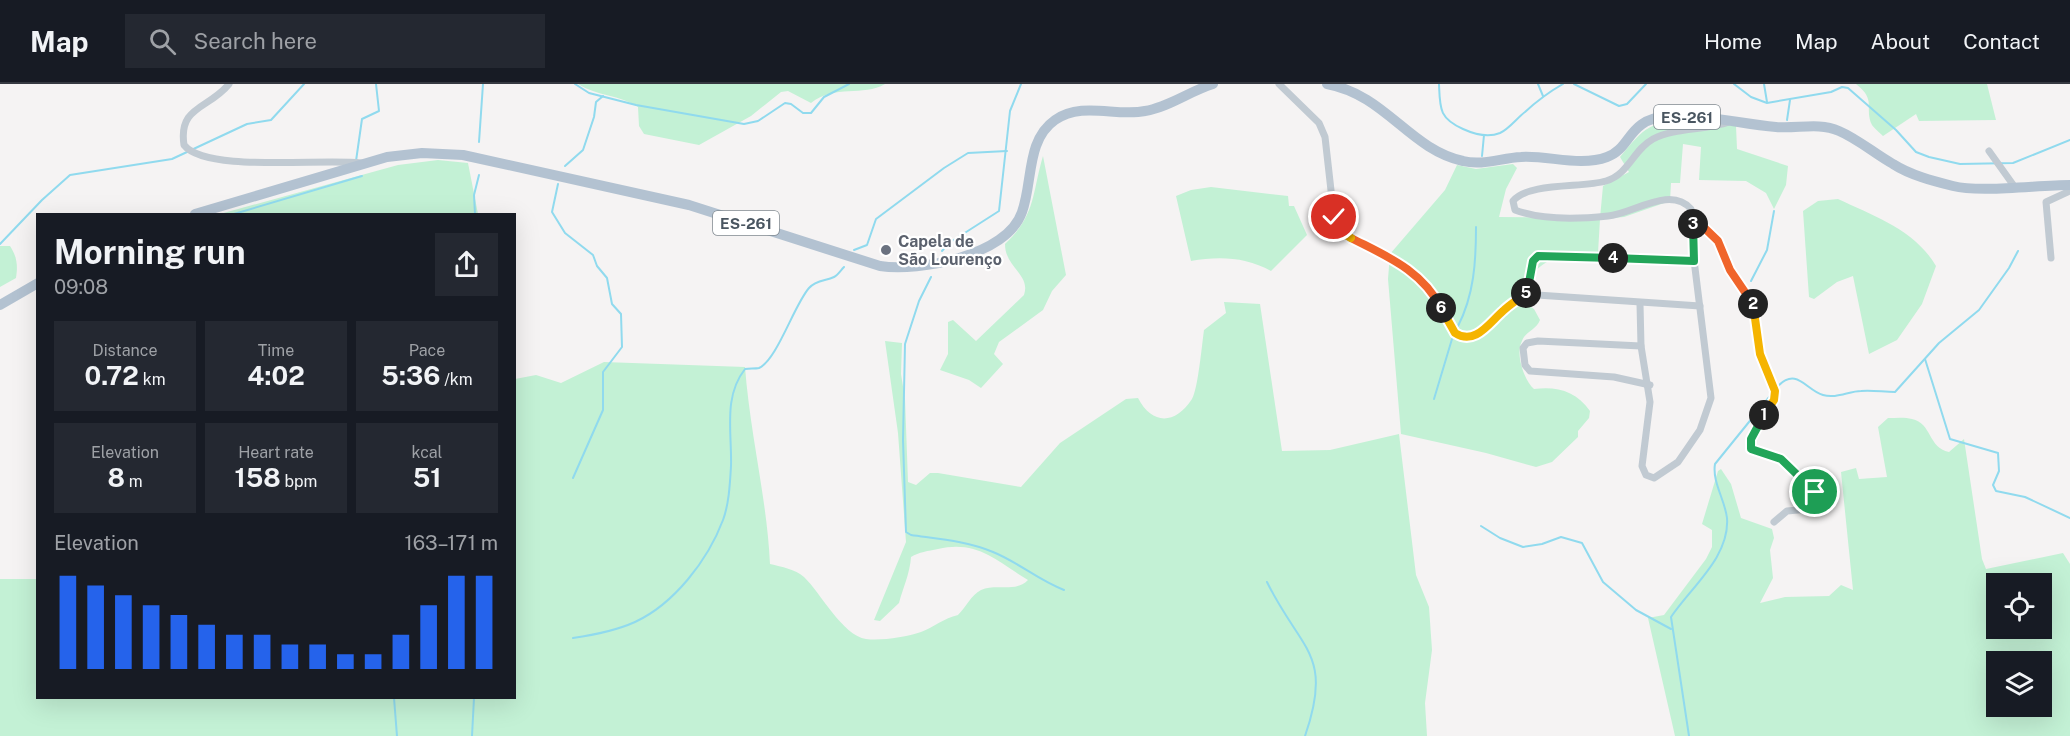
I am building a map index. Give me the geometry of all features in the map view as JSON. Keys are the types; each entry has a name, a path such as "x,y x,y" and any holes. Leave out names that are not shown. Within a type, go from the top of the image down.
{"main road":[{"name":"ES-261","path":"198,213 367,163 402,155 462,155 689,205 859,260 909,268 926,266 985,248 1013,227 1022,214 1039,138 1056,119 1069,113 1084,111 1146,111 1213,84"},
{"name":"ES-261","path":"1328,84 1345,88 1373,102 1436,151 1477,164 1522,157 1602,159 1615,152 1635,128 1654,119 1668,116 1778,127 1810,125 1830,128 1841,132 1896,166 1923,177 1972,189 2070,185"},
{"path":"0,305 36,284"}],"street":[{"path":"229,84 188,116 182,129 184,145 197,156 234,162 342,161 367,163"},
{"path":"1279,84 1319,123 1325,137 1334,217 1341,232 1409,268 1437,300 1455,333 1460,336 1476,335 1529,291"},
{"path":"1734,121 1666,134 1651,140 1621,174 1607,181 1544,189 1519,196 1512,204 1515,210 1524,213 1605,216 1666,200 1675,200 1686,203 1692,216 1718,241 1730,270 1753,304 1760,354 1775,391 1774,400 1751,439 1751,449 1781,459 1823,500 1820,508 1787,512 1774,522"},
{"path":"1989,151 2014,186"},
{"path":"2050,258 2046,202 2070,190"},
{"path":"1640,304 1641,346 1650,385 1650,402 1641,462 1643,471 1649,478 1659,477 1678,462 1700,430 1709,405 1711,389 1694,261 1692,216"},
{"path":"1529,291 1533,261 1542,255 1694,261"},
{"path":"1529,291 1537,295 1640,304 1700,306"},
{"path":"1641,346 1538,341 1527,343 1523,348 1525,365 1532,372 1614,377 1650,385"}],"green space":[{"path":"578,84 885,84 868,90 830,94 811,103 788,91 781,92 751,116 699,145 644,134 639,126 638,107"},
{"path":"1856,84 1987,84 1996,120 1919,121 1916,114 1883,136 1872,125 1868,100"},
{"path":"1690,120 1736,126 1737,149 1788,166 1786,185 1774,209 1766,193 1746,181 1699,180 1701,147 1683,144 1680,183 1671,183 1670,201 1624,217 1600,219 1598,253 1569,254 1549,261 1532,274 1512,295 1534,309 1540,320 1523,338 1520,346 1520,360 1524,373 1534,389 1550,388 1565,391 1585,404 1590,411 1589,418 1578,431 1578,437 1552,462 1536,467 1401,434 1388,279 1390,254 1445,190 1457,165 1476,169 1513,164 1517,168 1506,189 1499,217 1600,218 1603,186 1629,172 1620,157 1636,139 1657,124"},
{"path":"1043,156 1066,275 1052,291 1043,310 999,342 994,354 1003,364 981,388 969,380 940,370 948,354 948,322 953,320 976,341 1024,295 1024,282 1009,259 1005,244 1028,213"},
{"path":"438,160 468,163 478,213 224,213 398,165"},
{"path":"1211,187 1288,196 1289,206 1294,206 1307,235 1271,271 1242,260 1212,258 1191,261 1176,196 1191,190"},
{"path":"1838,199 1905,233 1927,253 1936,266 1922,304 1897,340 1869,354 1853,276 1837,282 1814,299 1809,297 1803,211 1818,201"},
{"path":"0,246 10,246 16,258 17,269 16,278 0,287"},
{"path":"1224,302 1260,304 1282,451 1330,450 1399,434 1416,575 1429,607 1432,650 1425,703 1427,736 0,736 0,579 36,579 36,699 516,699 516,379 536,375 561,383 604,362 745,367 766,515 770,564 792,570 804,577 840,622 857,636 879,639 921,632 958,615 971,598 981,590 1018,586 1028,580 996,559 976,550 952,547 924,552 911,557 899,603 880,621 874,620 906,542 898,433 885,341 902,343 901,374 905,399 908,482 916,485 930,473 938,473 1021,487 1060,443 1126,399 1138,398 1150,413 1157,417 1171,417 1178,414 1194,394 1204,330 1226,313"},
{"path":"1888,418 1918,421 1937,446 1949,452 1964,439 1982,559 1986,569 2063,553 2070,564 2070,736 1675,736 1648,618 1664,615 1706,559 1712,547 1712,530 1702,524 1718,471 1721,469 1731,484 1741,518 1772,529 1774,538 1770,550 1773,578 1760,603 1785,597 1829,596 1841,585 1853,590 1841,472 1856,468 1859,479 1887,477 1878,427"}],"waterway":[{"path":"0,244 42,200 70,175 172,159 247,124 271,120 304,84"},
{"path":"356,161 362,119 379,111 376,84"},
{"path":"479,142 483,84"},
{"path":"575,84 589,93 636,105 744,124 758,121 785,103 791,104 803,113 811,113 824,97 849,84"},
{"path":"942,251 949,243 999,211 1010,111 1021,84"},
{"path":"1439,84 1442,112 1445,117 1463,129 1486,135 1503,131 1539,100 1563,84"},
{"path":"1538,84 1543,96"},
{"path":"1574,84 1619,106 1627,104 1646,84"},
{"path":"1734,84 1751,97 1767,103 1831,92 1842,87 1848,88 1896,130 1916,152 1960,164 2013,163 2070,140"},
{"path":"1764,84 1767,102"},
{"path":"565,166 583,150 594,117 596,102 603,96"},
{"path":"1787,120 1790,100"},
{"path":"1482,156 1484,135"},
{"path":"854,250 867,245 876,219 944,168 968,153 1007,151"},
{"path":"475,213 474,195 479,175"},
{"path":"237,213 362,176"},
{"path":"558,184 552,212 565,233 593,255 597,266 607,278 612,304 621,314 622,347 603,372 603,410 573,478"},
{"path":"1751,281 1767,250 1774,211"},
{"path":"1458,326 1471,290 1476,227"},
{"path":"1778,386 1785,381 1796,379 1828,396 1861,391 1895,392 1939,343 1979,310 2009,268 2018,251"},
{"path":"573,638 620,628 649,614 676,592 699,565 717,535 727,507 731,466 731,403 738,380 745,369 759,368 766,363 779,344 809,288 818,282 834,277 844,267"},
{"path":"931,277 919,301 905,344 903,440 906,532 911,535 983,548 1064,590"},
{"path":"1434,399 1452,339"},
{"path":"1925,359 1950,439 1998,453 1999,471 1993,485 1996,491 2025,497 2070,518"},
{"path":"1689,736 1671,617 1708,571 1722,546 1727,518 1715,478 1715,464 1770,396"},
{"path":"1481,526 1500,538 1523,547 1542,544 1561,537 1582,543 1603,582 1636,610 1671,629"},
{"path":"1267,582 1309,653 1314,669 1316,686 1305,736"},
{"path":"394,699 397,736"},
{"path":"472,736 474,699"}],"place":[{"name":"Capela de São Lourenço","path":"886,250"}],"route":[{"path":"1334,217 1341,232 1409,268 1424,282 1437,300 1455,333 1468,337 1482,332 1504,309 1529,291 1533,261 1538,256 1694,261 1692,216 1718,241 1730,270 1753,304 1760,354 1775,391 1774,400 1760,420 1751,439 1750,447 1755,452 1777,456 1815,492"}]}
